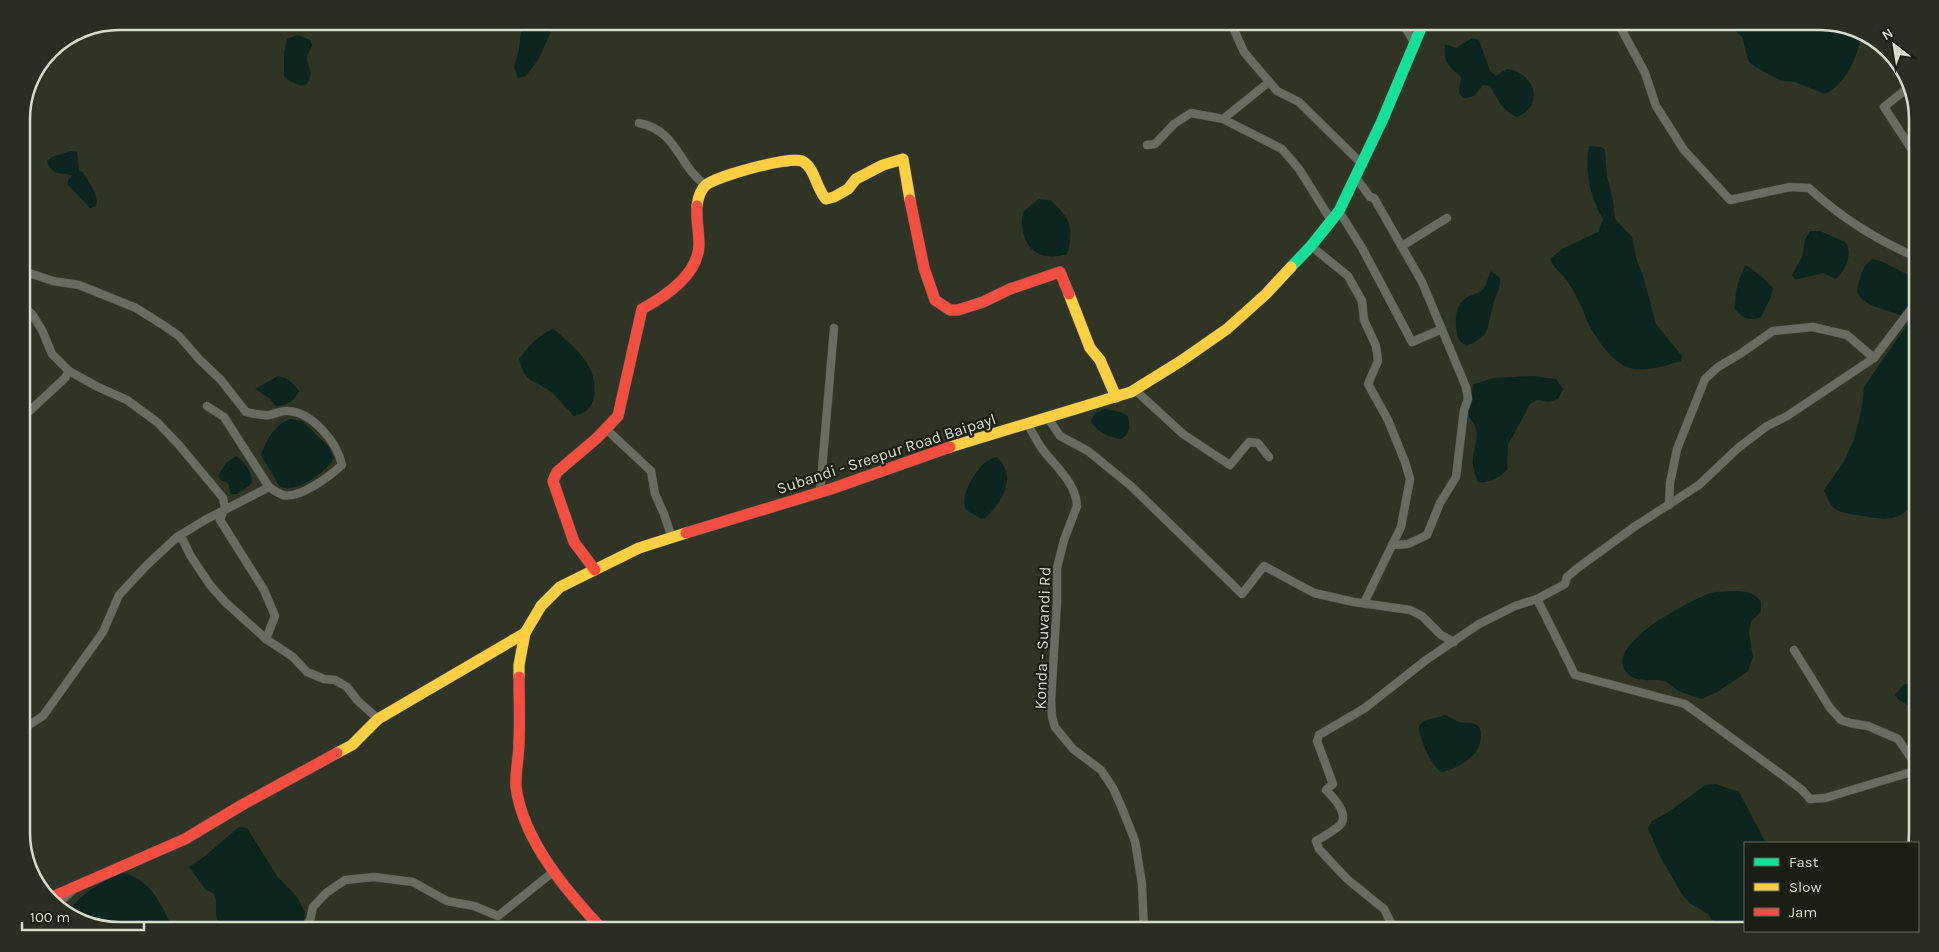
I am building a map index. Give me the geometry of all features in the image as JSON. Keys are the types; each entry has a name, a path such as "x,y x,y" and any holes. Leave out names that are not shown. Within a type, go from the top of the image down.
{"street":[{"path":"1234,30 1244,52 1277,91 1299,102 1363,164"},
{"path":"1407,30 1414,42"},
{"name":"Subandi - Sreepur Road Baipayl","path":"595,922 575,901 553,872 530,830 519,803 516,785 519,743 519,665 525,633 541,606 560,587 639,548 820,493 916,458 1135,390 1227,329 1266,294 1311,246 1335,215 1363,164 1420,30"},
{"path":"1623,30 1645,73 1656,106 1684,150 1730,200 1790,187 1809,188 1830,208 1909,254"},
{"path":"1223,119 1269,82"},
{"path":"1904,91 1884,107 1909,145"},
{"path":"1147,145 1156,144 1174,124 1191,113 1223,119 1282,149 1299,169 1311,190 1335,215 1362,248 1412,342 1442,329"},
{"path":"640,123 652,126 676,146 691,171 705,186"},
{"path":"595,570 574,542 553,481 556,472 606,429 618,416 642,309 665,296 695,261 699,247 696,224 699,195 705,186 720,178 779,161 798,159 804,162 812,172 820,194 826,199 848,189 856,179 883,165 903,159 915,230 924,268 935,300 950,310 958,310 983,302 1010,289 1060,272 1090,348 1100,360 1116,397"},
{"path":"1355,176 1365,190 1374,198 1422,282 1466,387 1468,399 1464,410 1456,477 1440,504 1427,535 1408,544 1392,545"},
{"path":"1402,246 1447,218"},
{"path":"1311,246 1348,276 1362,301 1364,320 1376,346 1378,361 1368,384 1388,420 1410,479 1401,527 1364,604"},
{"path":"30,273 53,281 79,285 128,305 163,324 179,336 221,380 246,412 269,415 286,410 302,413 333,443 340,455 342,465 332,474 306,490 293,495 284,495 269,487 224,417 207,406"},
{"path":"30,312 42,330 52,354 69,371 98,387 128,400 157,422 179,445 223,498 225,507 220,520 264,590 275,616 266,639"},
{"path":"1390,922 1384,909 1347,879 1319,849 1316,843 1316,840 1342,824 1344,818 1339,805 1326,790 1333,784 1317,741 1319,735 1364,708 1426,660 1479,624 1515,606 1537,599 1565,584 1567,577 1579,567 1634,527 1699,485 1738,448 1767,426 1787,416 1874,358 1909,312"},
{"path":"1669,505 1670,483 1677,449 1705,379 1718,367 1773,331 1813,327 1847,335 1874,358"},
{"path":"820,493 834,328"},
{"path":"30,411 65,378 69,371"},
{"path":"1135,390 1182,434 1230,465 1249,442 1258,444 1269,457"},
{"path":"1048,418 1060,436 1088,451 1131,486 1242,594 1264,566 1314,594 1364,604 1410,610 1422,616 1441,635 1454,642"},
{"name":"Konda - Suvandi Rd","path":"1027,423 1043,450 1066,478 1077,500 1077,506 1064,540 1058,568 1051,700 1055,727 1072,749 1101,770 1113,788 1135,841 1142,884 1144,922"},
{"path":"606,429 652,471 655,494 672,538"},
{"path":"30,724 42,716 52,703 103,632 120,595 147,565 177,537 205,520 269,487"},
{"path":"177,537 183,540 190,556 225,602 266,639 293,657 307,672 335,680 347,687 357,700 378,719"},
{"path":"1537,599 1575,675 1685,704 1802,790 1810,800 1825,798 1909,772"},
{"path":"56,896 185,839 352,745 378,719 525,633"},
{"path":"1794,650 1830,708 1841,720 1868,726 1898,739 1909,756"},
{"path":"309,922 313,907 326,893 344,880 374,877 413,882 447,901 474,906 498,916 553,872"},
{"path":"61,901 75,888"}],"water":[{"path":"521,30 552,30 538,60 526,76 518,78 514,67 519,50"},
{"path":"1735,30 1820,30 1843,33 1860,40 1849,70 1839,84 1825,94 1795,82 1780,80 1757,68 1749,62 1743,38"},
{"path":"298,35 310,40 312,45 307,59 311,73 310,79 303,85 294,83 284,76 284,53 287,39"},
{"path":"1472,38 1479,40 1490,71 1496,76 1507,69 1516,71 1530,82 1534,97 1526,112 1517,117 1512,115 1501,104 1490,86 1483,85 1470,98 1463,98 1459,93 1461,77 1447,63 1445,44 1456,48"},
{"path":"1589,146 1601,147 1605,150 1607,176 1615,219 1632,237 1636,258 1656,324 1682,356 1681,361 1647,369 1635,369 1621,364 1597,338 1572,288 1550,259 1562,249 1598,232 1603,219 1595,203 1588,174"},
{"path":"71,151 77,152 79,171 83,172 93,189 97,202 96,206 90,208 68,185 72,175 54,171 49,166 47,161 52,157"},
{"path":"1039,199 1050,200 1066,218 1071,237 1067,254 1046,256 1038,253 1026,242 1022,223 1023,212"},
{"path":"1810,231 1820,231 1845,242 1848,246 1847,261 1836,279 1823,273 1795,280 1792,275 1802,257 1805,240"},
{"path":"1873,259 1883,262 1909,275 1909,306 1902,316 1869,304 1859,296 1857,289 1862,273"},
{"path":"1745,265 1773,289 1761,317 1746,318 1740,315 1734,308 1737,285"},
{"path":"1491,271 1500,278 1500,282 1487,330 1481,338 1466,346 1460,340 1457,333 1456,317 1458,309 1465,299 1483,289"},
{"path":"1909,322 1909,508 1901,515 1895,517 1883,519 1845,513 1832,506 1824,490 1843,463 1854,440 1862,407 1864,387"},
{"path":"553,329 577,350 593,375 595,385 592,404 585,412 574,416 551,392 527,377 519,359 530,345"},
{"path":"278,376 290,381 299,391 290,402 276,406 269,398 255,389"},
{"path":"1533,376 1556,379 1563,389 1558,399 1549,402 1538,400 1530,404 1508,445 1507,470 1494,479 1478,482 1473,462 1477,433 1469,417 1474,384 1494,378"},
{"path":"1105,409 1121,412 1128,416 1129,429 1127,434 1121,439 1104,434 1091,422 1094,415"},
{"path":"290,419 302,421 329,447 334,458 318,475 303,484 287,488 280,487 261,455 275,429"},
{"path":"236,456 247,468 251,475 252,483 238,494 231,494 228,483 221,480 218,476 226,463"},
{"path":"997,457 1003,465 1007,481 1002,497 997,505 982,519 966,510 964,505 966,491 977,471 986,462"},
{"path":"1731,591 1751,593 1761,601 1761,611 1751,622 1749,634 1753,657 1748,671 1719,691 1702,699 1677,690 1669,683 1659,680 1636,679 1628,674 1623,663 1626,651 1636,638 1650,626 1683,606 1708,594"},
{"path":"1909,684 1909,706 1895,695 1903,685"},
{"path":"1445,715 1459,722 1476,724 1480,728 1481,736 1477,749 1468,760 1455,768 1442,772 1434,765 1426,751 1419,726 1424,721"},
{"path":"1716,784 1739,792 1765,842 1744,842 1744,922 1714,922 1708,914 1691,904 1683,896 1660,856 1648,828 1652,821 1667,813 1705,785"},
{"path":"239,827 247,828 277,876 297,897 305,912 304,922 218,922 216,916 216,900 213,893 206,890 189,867"},
{"path":"122,873 140,880 154,894 170,922 108,921 96,919 71,908 78,900 107,879"}],"traffic: fast":[{"path":"1291,267 1311,246 1339,211 1382,121 1420,30"}],"traffic: slow":[{"path":"697,206 702,189 713,181 753,168 795,160 802,161 810,168 826,199 848,189 856,179 883,165 903,159 910,200"},
{"path":"950,447 1131,392 1181,361 1227,329 1266,294 1291,267"},
{"path":"1069,294 1090,348 1100,360 1116,397"},
{"path":"519,677 519,665 525,633 541,606 560,587 639,548 686,533"},
{"path":"337,753 352,745 378,719 525,633"}],"traffic: jam":[{"path":"910,200 924,268 935,300 950,310 958,310 983,302 1010,289 1060,272 1069,294"},
{"path":"595,570 574,542 553,481 557,472 597,438 618,416 642,309 661,298 679,283 687,275 697,256 699,245 697,206"},
{"path":"686,533 831,489 950,447"},
{"path":"519,677 519,748 516,787 520,807 537,846 549,865 596,922"},
{"path":"56,896 185,839 242,805 337,753"}]}
